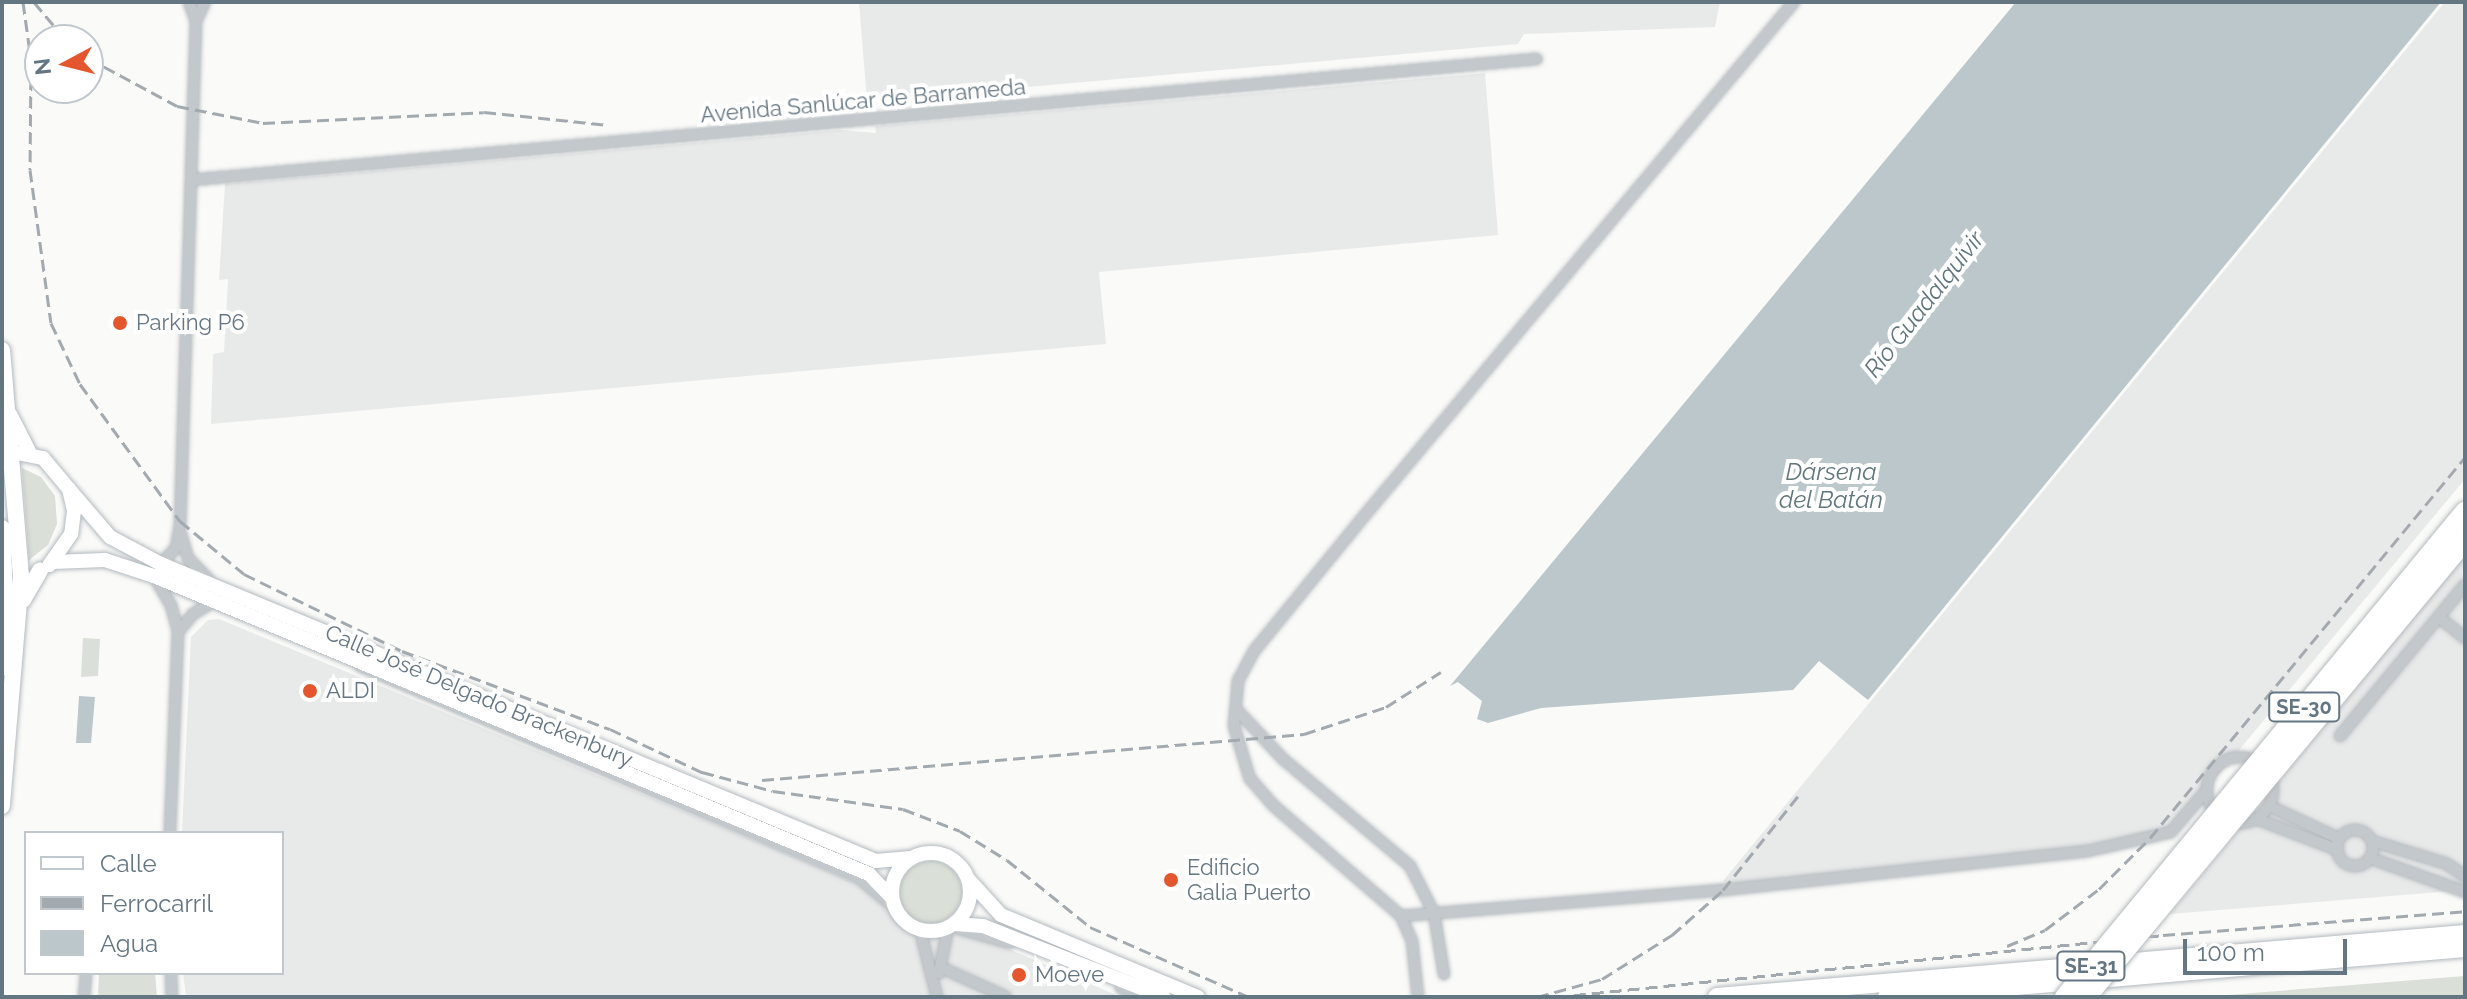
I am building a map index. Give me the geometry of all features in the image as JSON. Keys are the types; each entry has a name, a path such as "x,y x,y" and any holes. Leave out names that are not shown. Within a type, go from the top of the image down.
{"highway":[{"name":"SE-30","path":"2065,997 2465,512"},
{"name":"SE-30","path":"2086,997 2465,540"},
{"name":"SE-31","path":"1717,997 2465,934"},
{"name":"SE-31","path":"1887,997 2465,948"},
{"path":"2421,951 2465,962"}],"main road":[{"path":"2,350 8,410 10,578 2,806"},
{"path":"8,410 30,453"},
{"path":"7,450 30,453"},
{"name":"Calle José Delgado Brackenbury","path":"30,453 54,467 110,537 158,570"},
{"path":"2,668 9,608 71,534 74,511 69,489"},
{"path":"2,528 10,578"},
{"name":"Calle José Delgado Brackenbury","path":"10,578 46,566 105,560 158,570 876,861 911,858"},
{"name":"Calle José Delgado Brackenbury","path":"216,594 346,654 869,874 894,903"},
{"path":"1164,997 983,926 920,930 894,903 896,875 911,858 944,854 962,867 969,880 1001,915 1198,997"},
{"path":"951,926 968,907 969,880"}],"street":[{"path":"170,831 178,632 158,570 178,544 180,526 196,21 189,2"},
{"path":"196,21 205,2"},
{"path":"1418,997 1412,941 1401,916 1260,793 1236,739 1238,681 1254,651 1794,2"},
{"name":"Avenida Sanlúcar de Barrameda","path":"191,180 1537,59"},
{"path":"178,632 216,594 188,558 180,526"},
{"path":"2340,736 2465,585"},
{"path":"2439,617 2465,638"},
{"path":"1236,709 1271,749 1410,866 1434,913 1444,974"},
{"path":"1401,916 1723,890 2088,851 2171,832 2206,791 2219,763 2250,757 2269,772 2273,795 2269,806 2257,819"},
{"path":"2206,791 2213,809 2228,821 2257,819 2339,844"},
{"path":"2269,806 2339,844 2353,866 2370,858 2465,892"},
{"path":"2339,844 2355,830 2372,841 2447,864 2465,876"},
{"path":"2370,858 2372,841"},
{"path":"937,997 940,967 951,926 1013,944 1144,997"},
{"path":"920,930 937,983"},
{"path":"940,967 1006,997"},
{"path":"84,997 86,975"},
{"path":"171,975 172,997"}],"shaded area":[{"path":"859,2 1720,2 1715,27 1524,34 1518,44 867,101"},
{"path":"2445,2 2465,2 2465,479 2174,828 2091,847 1730,885 1723,881"},
{"path":"1485,73 1498,235 1099,272 1106,344 211,424 213,354 224,352 228,279 219,280 225,184 841,130 876,133 875,126"},
{"path":"22,468 41,477 55,496 57,524 48,545 29,560"},
{"path":"2465,556 2465,890 2170,914"},
{"path":"219,619 789,855 1121,997 186,997 183,975 284,975 284,831 182,831 191,637 208,620"},
{"path":"83,638 100,639 98,676 81,677"},
{"path":"925,861 937,861 953,870 960,880 960,904 953,914 937,923 925,923 905,909 900,898 900,886 914,866"},
{"path":"99,975 155,975 157,997 98,997"},
{"path":"2465,976 2465,997 2203,997"}],"water":[{"name":"Dársena del Batán","path":"2016,2 2441,2 1868,700 1819,661 1793,690 1541,708 1488,723 1477,719 1482,701 1458,682 1450,686"},
{"path":"79,696 95,697 91,743 76,743"}],"railway":[{"path":"23,2 31,60 30,170 51,323 80,384 180,521 244,574 402,651 610,729 702,772 773,791 903,809 960,831 1007,860 1090,927 1249,997"},
{"path":"34,2 53,24"},
{"path":"104,67 177,106 263,123 484,112 608,125"},
{"path":"2007,946 2045,930 2099,889 2150,838 2465,457"},
{"path":"762,780 1304,734 1386,707 1441,672"},
{"path":"1537,997 1602,979 1672,935 1723,890 1798,796"},
{"path":"1556,997 2163,935 2465,911"}],"place":[{"name":"Parking P6","path":"120,323"},
{"name":"ALDI","path":"310,691"},
{"name":"Edificio Galia Puerto","path":"1171,880"},
{"name":"Moeve","path":"1019,975"}],"water label":[{"name":"Río Guadalquivir","path":"1924,304"}]}
